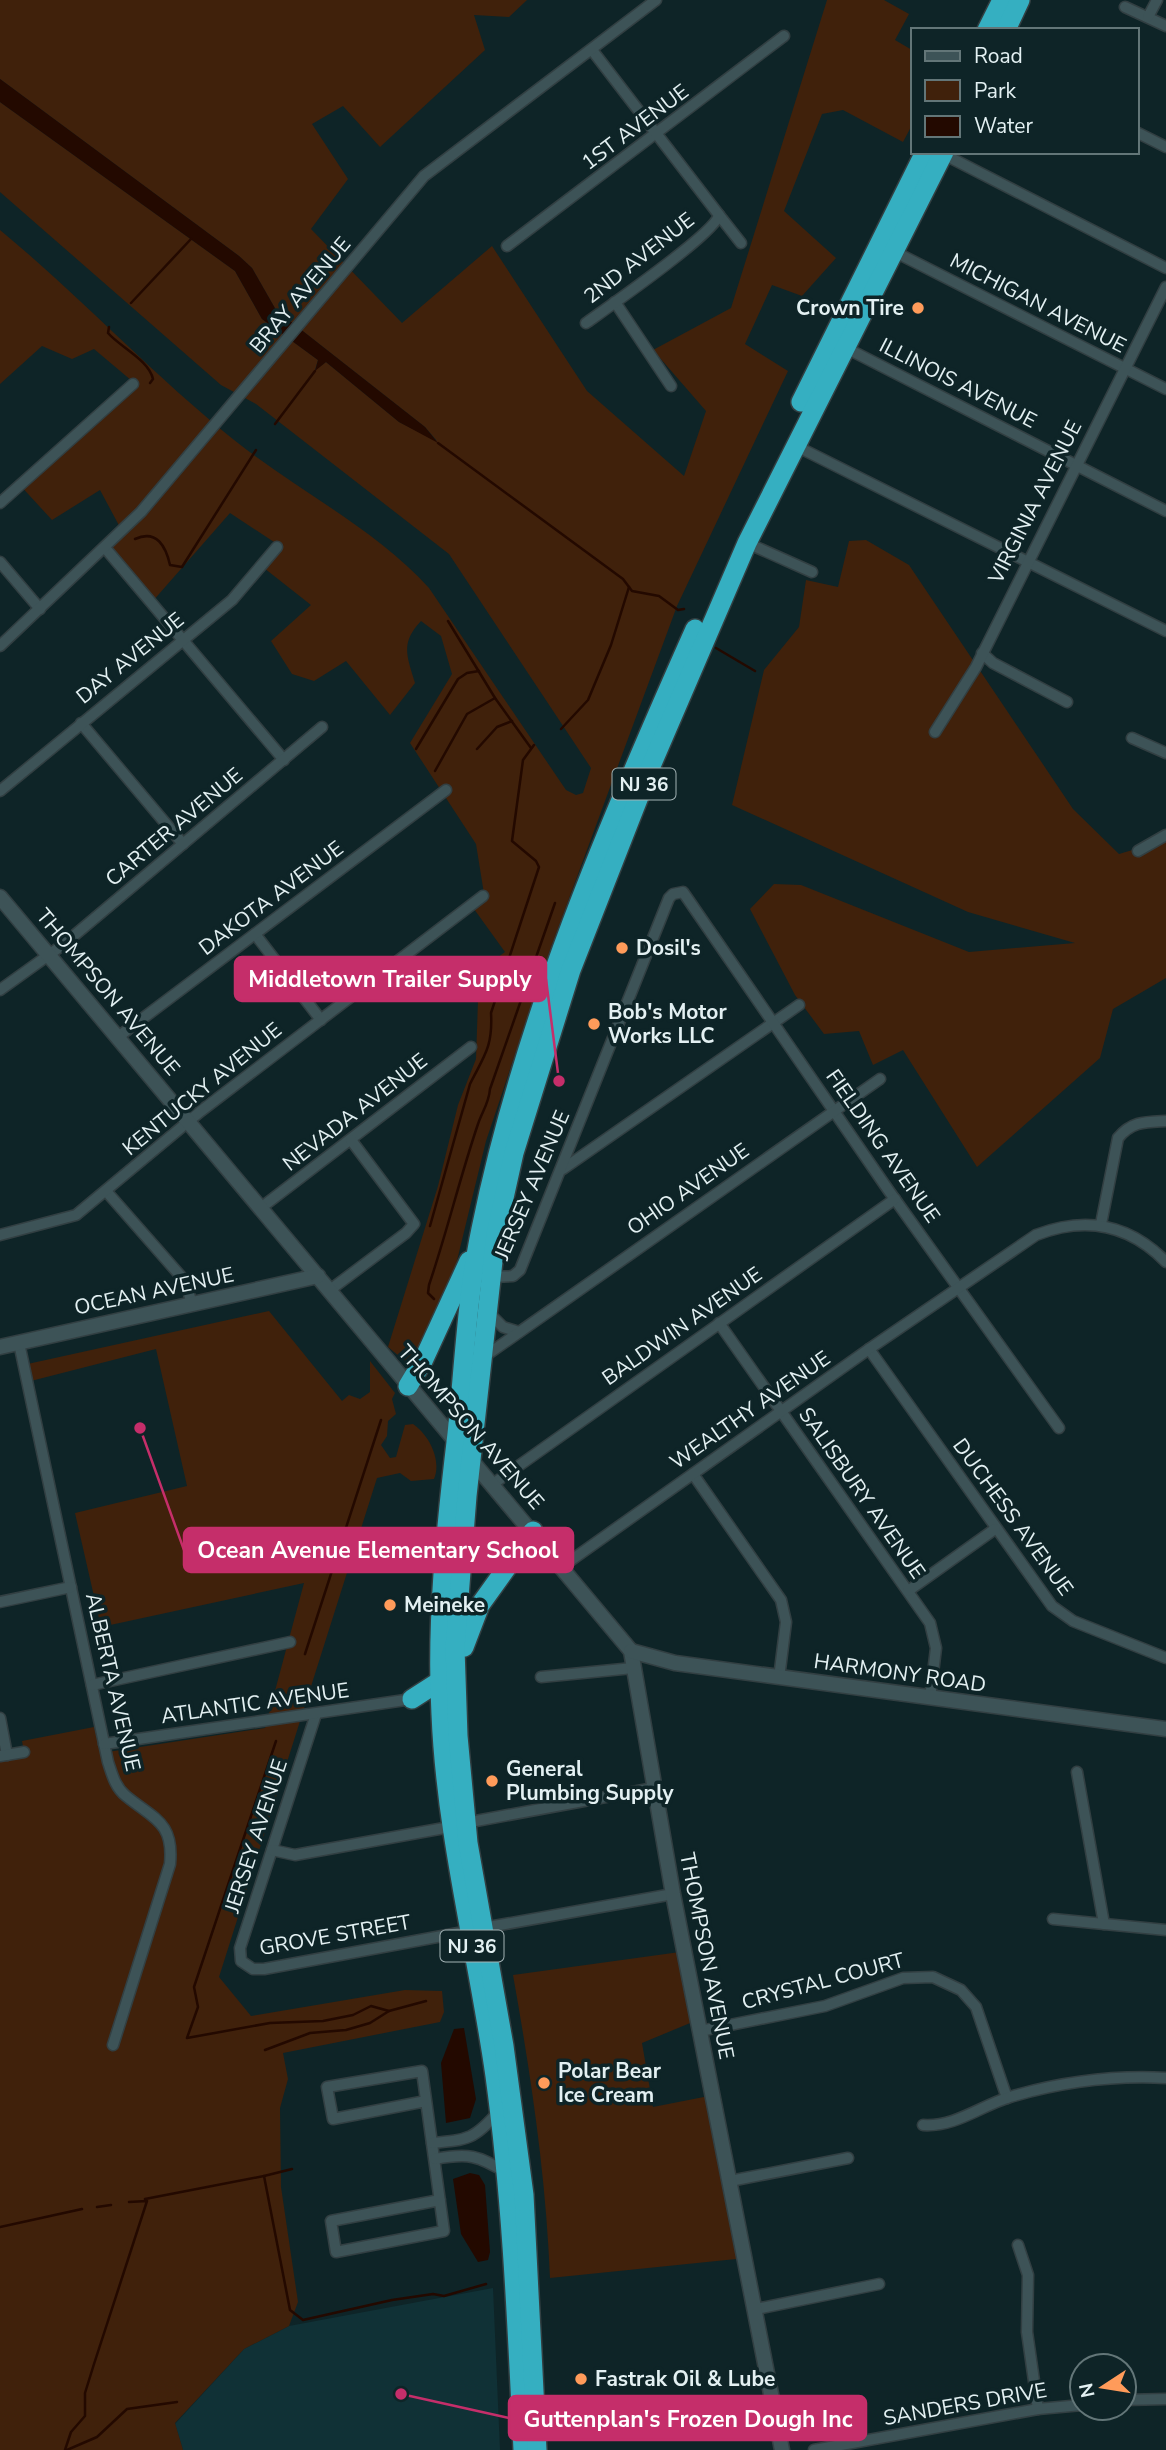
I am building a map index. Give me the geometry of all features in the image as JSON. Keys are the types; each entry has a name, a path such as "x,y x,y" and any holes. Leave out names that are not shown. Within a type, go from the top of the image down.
{"highway":[{"path":"988,28 1002,0"},
{"path":"1007,28 1020,0"},
{"name":"NJ 36","path":"458,1825 448,1683 445,1555 480,1234 503,1132 528,1047 584,894 646,738 748,510 936,154"},
{"name":"NJ 36","path":"537,2450 524,2194 512,2101 476,1930 440,1714 456,1648 471,1458 498,1223 514,1153 570,970 656,753 747,543 893,251 937,154"},
{"path":"408,1386 456,1292 480,1234"},
{"path":"412,1699 448,1683 471,1621 515,1551 533,1531"},
{"path":"412,1699 440,1714"},
{"name":"NJ 36","path":"476,1930 507,2174 523,2450"}],"street":[{"name":"BRAY AVENUE","path":"0,646 106,549 141,512 424,176 656,0"},
{"path":"1148,17 1157,0"},
{"path":"1125,7 1166,26"},
{"name":"1ST AVENUE","path":"507,246 659,134 784,36"},
{"path":"592,50 659,134 717,219 741,243"},
{"path":"1138,133 1166,147"},
{"path":"939,154 1166,268"},
{"name":"2ND AVENUE","path":"586,323 717,219"},
{"name":"MICHIGAN AVENUE","path":"893,251 1166,389"},
{"name":"VIRGINIA AVENUE","path":"935,732 982,653 1166,287"},
{"path":"615,302 671,386"},
{"name":"ILLINOIS AVENUE","path":"844,347 1166,511"},
{"path":"0,503 134,384"},
{"path":"794,445 1166,631"},
{"path":"747,543 812,572"},
{"name":"DAY AVENUE","path":"0,791 241,592 277,547"},
{"path":"106,549 284,760"},
{"path":"0,562 40,609"},
{"path":"982,653 993,663 1068,702"},
{"path":"81,723 183,844"},
{"name":"CARTER AVENUE","path":"1,988 49,954 322,727"},
{"path":"1132,738 1166,752"},
{"name":"DAKOTA AVENUE","path":"118,1037 446,790"},
{"path":"1138,851 1166,835"},
{"name":"FIELDING AVENUE","path":"673,894 682,892 688,897 895,1199 1059,1428"},
{"name":"JERSEY AVENUE","path":"491,1277 513,1276 520,1270 673,894"},
{"name":"KENTUCKY AVENUE","path":"0,1235 68,1219 106,1191 189,1121 483,896"},
{"name":"THOMPSON AVENUE","path":"0,897 262,1207 408,1386 563,1566 631,1651 673,1894 782,2450"},
{"path":"255,934 321,1020"},
{"path":"563,1169 799,1005"},
{"name":"NEVADA AVENUE","path":"262,1207 471,1047"},
{"name":"OHIO AVENUE","path":"481,1359 880,1079"},
{"path":"1166,1121 1141,1122 1125,1130 1118,1138 1101,1224 1134,1237 1166,1262"},
{"path":"330,1290 406,1233 414,1224 351,1140"},
{"path":"106,1191 185,1281 192,1304"},
{"name":"BALDWIN AVENUE","path":"493,1484 895,1199"},
{"name":"WEALTHY AVENUE","path":"563,1566 959,1286 1036,1235 1061,1227 1101,1224"},
{"name":"OCEAN AVENUE","path":"0,1347 318,1276"},
{"path":"487,1311 503,1327 519,1332"},
{"name":"SALISBURY AVENUE","path":"719,1323 930,1623 936,1640 930,1698"},
{"name":"ALBERTA AVENUE","path":"19,1343 104,1744 115,1784 124,1795 159,1821 172,1846 170,1864 113,2045"},
{"name":"DUCHESS AVENUE","path":"869,1349 995,1529 1059,1612 1166,1658"},
{"path":"693,1474 781,1600 786,1622 779,1678"},
{"path":"908,1591 995,1529"},
{"path":"0,1602 71,1587"},
{"path":"92,1685 290,1642"},
{"name":"HARMONY ROAD","path":"631,1651 659,1660 779,1678 1166,1730"},
{"path":"541,1677 633,1668"},
{"name":"ATLANTIC AVENUE","path":"104,1744 412,1699"},
{"name":"JERSEY AVENUE","path":"248,1966 241,1961 240,1948 316,1714"},
{"path":"0,1718 4,1755 24,1752"},
{"path":"1077,1772 1104,1924"},
{"path":"272,1850 295,1855 654,1788"},
{"name":"GROVE STREET","path":"248,1966 264,1969 673,1894"},
{"path":"1054,1919 1166,1930"},
{"name":"CRYSTAL COURT","path":"700,2031 825,2006 903,1978 933,1978 961,1990 976,2007 1007,2098"},
{"path":"426,2101 333,2119 327,2087 422,2071 435,2158 444,2231 336,2252 331,2221 440,2200"},
{"path":"923,2125 943,2125 1007,2098 1088,2080 1166,2078"},
{"path":"432,2143 468,2139 480,2132 499,2111"},
{"path":"435,2158 463,2154 484,2158 507,2174"},
{"path":"730,2181 848,2158"},
{"path":"1018,2245 1028,2275 1027,2332 1038,2409"},
{"path":"756,2309 879,2284"},
{"path":"1138,2400 1166,2399"},
{"name":"SANDERS DRIVE","path":"814,2450 1038,2409 1068,2406"}],"shaded area":[{"path":"493,2288 500,2450 183,2450 175,2424 244,2349 289,2326"}],"green space":[{"path":"0,0 527,0 509,17 474,15 485,50 380,147 343,106 312,124 348,179 311,229 402,323 492,246 587,391 684,476 706,411 653,350 731,308 827,0 884,0 909,14 895,40 911,49 911,127 903,142 843,110 822,114 784,211 836,258 802,296 772,285 745,344 788,371 677,606 550,950 486,1141 454,1273 421,1348 412,1361 405,1361 388,1347 438,1186 458,1105 476,1059 479,971 505,952 474,909 485,900 476,844 410,743 452,674 441,636 421,621 414,629 407,650 415,683 390,715 346,661 314,681 292,674 271,641 311,605 264,568 280,546 230,513 152,602 104,548 122,531 100,490 52,520 18,483 132,381 94,349 72,359 42,346 0,384 0,230 215,424 270,467 388,549 409,568 429,588 566,790 576,795 583,793 591,768 449,554 256,404 221,385 0,192 0,102 235,271 262,319 318,360 315,370 326,362 399,422 437,441 425,427 276,310 252,268 239,256 0,79"},
{"path":"866,540 909,565 1073,809 1119,854 1166,840 1166,978 1113,1009 1100,1058 977,1167 903,1050 873,1065 859,1031 824,1034 795,995 750,909 774,884 801,885 969,952 1075,943 968,912 732,805 764,670 799,627 806,580 838,587 849,541"},
{"path":"269,1311 342,1401 349,1395 360,1399 370,1392 370,1361 395,1393 392,1399 396,1414 388,1421 387,1436 381,1445 390,1458 396,1457 405,1425 413,1424 433,1448 436,1472 434,1479 411,1481 400,1473 377,1478 219,1977 251,2016 405,1990 442,1991 444,2012 440,2022 283,2053 288,2079 280,2108 281,2187 298,2302 289,2326 244,2349 175,2423 183,2450 0,2450 0,1761 25,1757 22,1741 94,1727 101,1753 265,1728 304,1583 101,1627 75,1513 187,1486 156,1349 27,1382 23,1365"},
{"path":"680,1952 695,2021 642,2043 653,2107 714,2095 746,2258 550,2278 537,2126 513,1975"}],"water":[{"path":"0,79 239,256 252,268 276,310 425,427 438,443 399,422 326,362 315,371 318,360 262,319 235,271 0,102"},
{"path":"464,2028 476,2099 470,2118 446,2123 441,2063 454,2029"},
{"path":"470,2173 479,2175 485,2185 490,2252 488,2260 478,2262 461,2234 453,2179"}],"waterway":[{"path":"131,303 191,239"},
{"path":"109,327 108,333 146,366 153,379 150,383"},
{"path":"275,424 315,371"},
{"path":"438,443 623,579 632,591 659,596 678,610 684,609"},
{"path":"135,539 149,536 155,538 163,546 170,565 182,567 256,450"},
{"path":"561,729 588,700 611,645 629,587"},
{"path":"448,621 495,698 531,748"},
{"path":"716,648 755,671"},
{"path":"416,749 458,679 467,673 479,671"},
{"path":"435,771 467,714 495,698"},
{"path":"477,749 497,727 512,721"},
{"path":"430,1226 470,1084 489,1043 491,1013 539,867 536,861 512,841 523,760 534,745"},
{"path":"434,1299 428,1293 429,1285 465,1164 555,903"},
{"path":"505,973 510,988"},
{"path":"305,1654 381,1420"},
{"path":"276,1741 194,1987 198,2007 187,2038 270,2023 323,2021 353,2015 371,2006 389,2011 426,2001"},
{"path":"265,2050 310,2033 346,2030 370,2023 389,2011"},
{"path":"264,2176 292,2169"},
{"path":"145,2199 264,2176 290,2310 303,2320 392,2300 433,2294 444,2296 486,2284"},
{"path":"65,2450 71,2432 85,2416 85,2393 147,2201 129,2202"},
{"path":"97,2207 111,2205"},
{"path":"0,2227 82,2209"},
{"path":"67,2450 97,2437 127,2409 177,2402"}],"place":[{"name":"Crown Tire","path":"918,308"},
{"name":"Dosil's","path":"622,948"},
{"name":"Bob's Motor Works LLC","path":"594,1024"},
{"name":"Middletown Trailer Supply","path":"559,1081"},
{"name":"Ocean Avenue Elementary School","path":"140,1428"},
{"name":"Meineke","path":"390,1605"},
{"name":"General Plumbing Supply","path":"492,1781"},
{"name":"Polar Bear Ice Cream","path":"544,2083"},
{"name":"Fastrak Oil & Lube","path":"581,2379"},
{"name":"Guttenplan's Frozen Dough Inc","path":"401,2394"}]}
